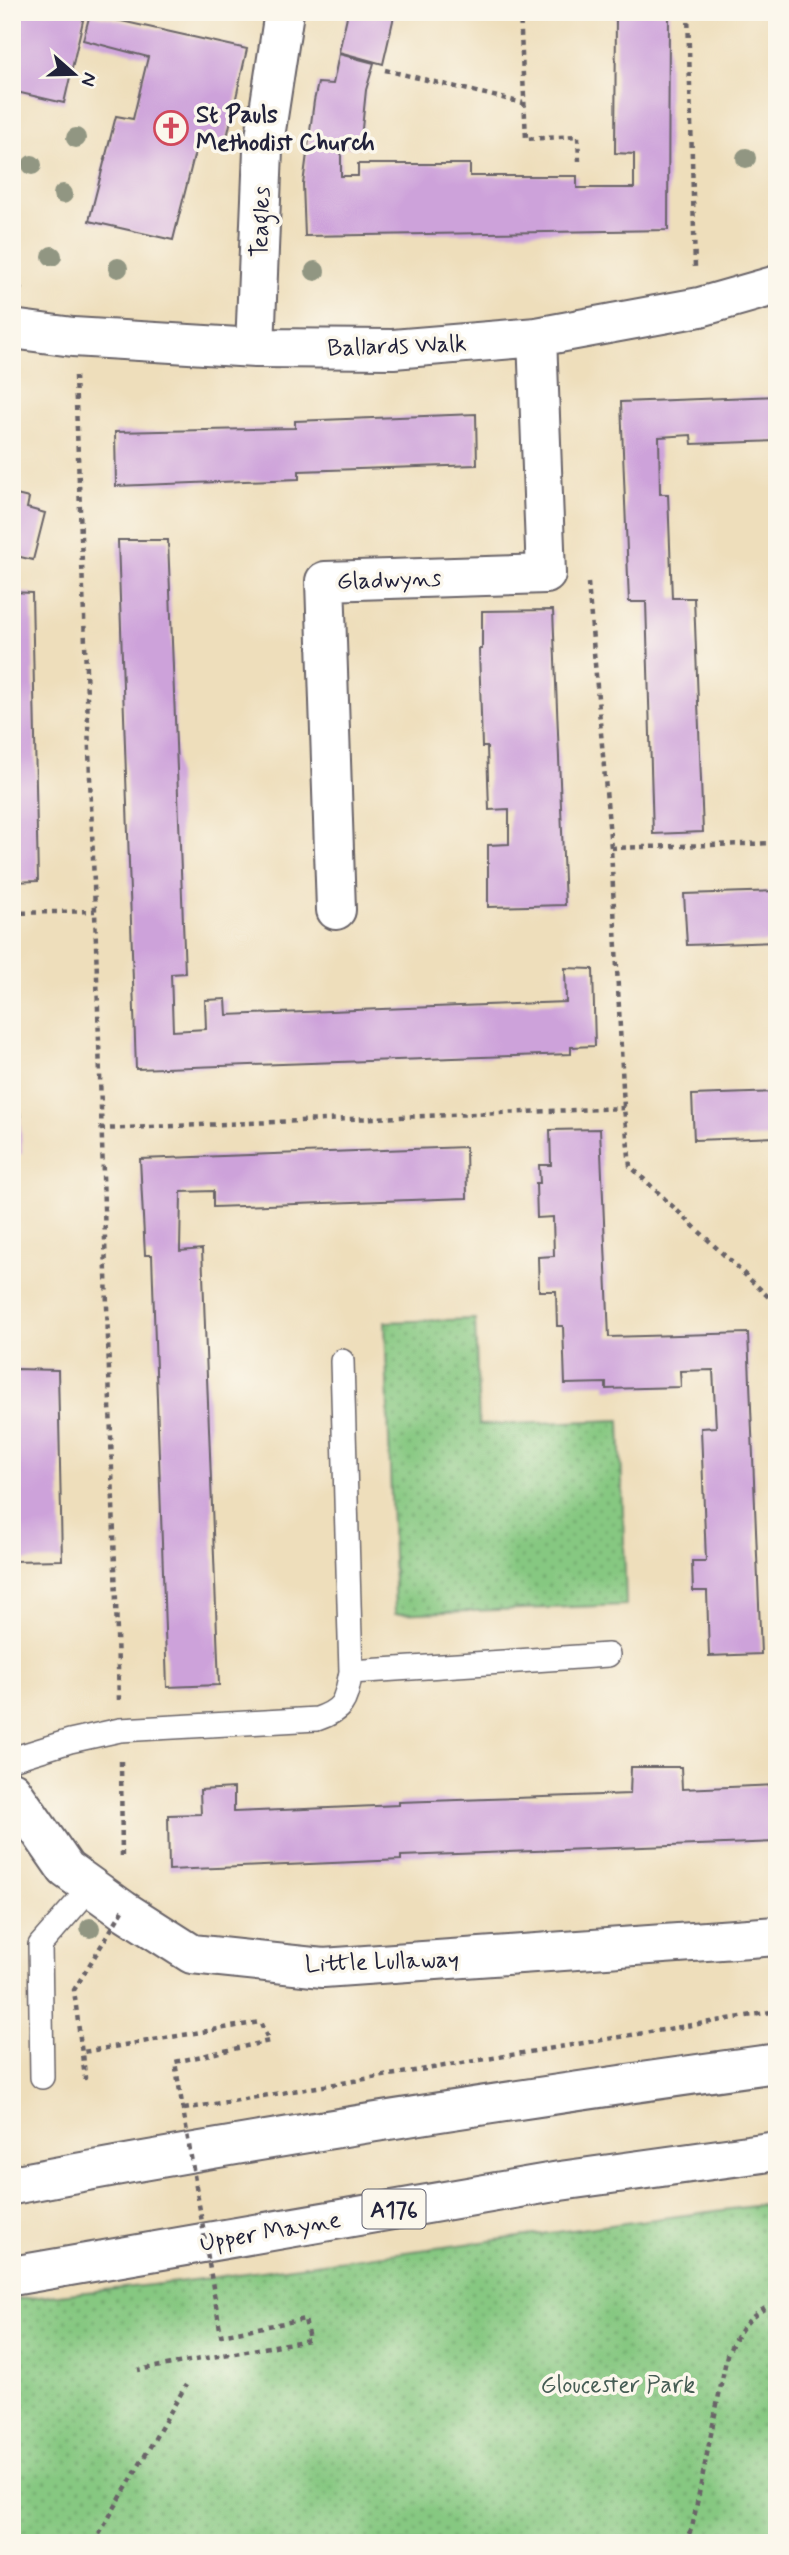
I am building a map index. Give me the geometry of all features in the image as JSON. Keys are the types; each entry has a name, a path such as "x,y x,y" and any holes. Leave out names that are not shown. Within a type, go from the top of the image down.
{"street":[{"name":"Teagles","path":"255,348 263,150 284,12"},
{"name":"Ballards Walk","path":"12,329 73,337 255,348 393,349 537,337 700,307 777,285"},
{"name":"Gladwyns","path":"336,911 325,581 546,574 537,337"},
{"name":"Little Lullaway","path":"12,1791 66,1869 115,1891 192,1954 323,1968 777,1936"},
{"path":"12,2185 345,2127 777,2063"},
{"name":"Upper Mayne","path":"12,2276 560,2181 777,2151"}],"lane":[{"path":"12,1759 70,1741 121,1730 317,1718 334,1713 342,1704 351,1672 342,1362"},
{"path":"351,1672 608,1655"},
{"path":"42,2077 40,1945 115,1891"}],"path":[{"path":"520,12 526,139 578,136 579,161"},
{"path":"688,12 696,275 700,307"},
{"path":"385,70 523,103"},
{"path":"12,121 19,123 12,217"},
{"path":"73,337 95,911 121,1730 115,1891 74,1990 85,2078 83,2052 260,2022 268,2041 175,2062 221,2335 305,2319 309,2340 138,2370"},
{"path":"590,618 611,848 624,1108 631,1166 777,1305"},
{"path":"611,848 777,843"},
{"path":"12,914 95,911"},
{"path":"100,1129 624,1108"},
{"path":"684,2543 692,2528 727,2355 738,2332 761,2309 777,2303"},
{"path":"94,2543 186,2385"}],"green space":[{"path":"475,1319 479,1425 620,1420 626,1605 395,1614 385,1322"},
{"name":"Gloucester Park","path":"777,2203 777,2543 12,2543 12,2300 170,2283"}],"building":[{"path":"12,12 85,12 64,103 12,91"},
{"path":"348,12 395,12 383,64 339,52"},
{"path":"616,12 669,12 668,230 305,236 303,184 314,101 318,83 333,84 339,54 374,63 366,90 360,148 341,147 341,176 358,176 358,164 470,164 470,176 577,176 577,188 634,188 634,154 615,153"},
{"name":"St Pauls Methodist Church","path":"90,14 247,49 226,142 199,136 173,240 89,221 116,116 133,119 148,57 83,40"},
{"path":"777,396 777,441 692,444 691,435 659,437 660,494 668,494 672,598 694,598 703,832 653,834 646,602 629,602 621,402"},
{"path":"476,414 477,465 299,471 299,479 116,486 115,432 295,428 295,421"},
{"path":"12,494 29,498 27,508 45,513 33,560 12,555"},
{"path":"118,540 168,540 185,973 171,974 173,1031 206,1029 205,1000 226,999 227,1015 566,1002 565,968 593,969 595,1046 571,1047 571,1054 136,1069"},
{"path":"12,592 32,593 38,881 12,882"},
{"path":"553,610 565,905 488,907 488,845 509,844 509,809 489,810 487,747 482,747 479,649 482,649 482,611"},
{"path":"777,891 777,942 687,945 684,894"},
{"path":"777,1092 777,1137 694,1140 692,1095"},
{"path":"12,1110 20,1110 22,1154 12,1154"},
{"path":"600,1129 609,1337 748,1333 761,1654 709,1656 707,1591 693,1591 692,1561 706,1561 701,1428 716,1427 713,1370 680,1371 681,1387 606,1389 606,1383 565,1384 563,1326 557,1326 556,1291 539,1291 538,1257 554,1256 553,1217 537,1218 536,1183 540,1183 539,1165 551,1165 550,1130"},
{"path":"466,1147 467,1198 213,1207 213,1191 181,1192 180,1251 202,1249 219,1685 167,1687 152,1255 145,1255 140,1159"},
{"path":"15,1369 58,1370 62,1560 12,1561 12,1387 15,1387"},
{"path":"631,1767 681,1767 682,1789 777,1785 777,1842 401,1856 401,1860 169,1870 168,1815 201,1814 200,1790 234,1788 234,1812 399,1805 399,1802 630,1794"}],"place":[{"name":"St Pauls Methodist Church","path":"171,128"}]}
